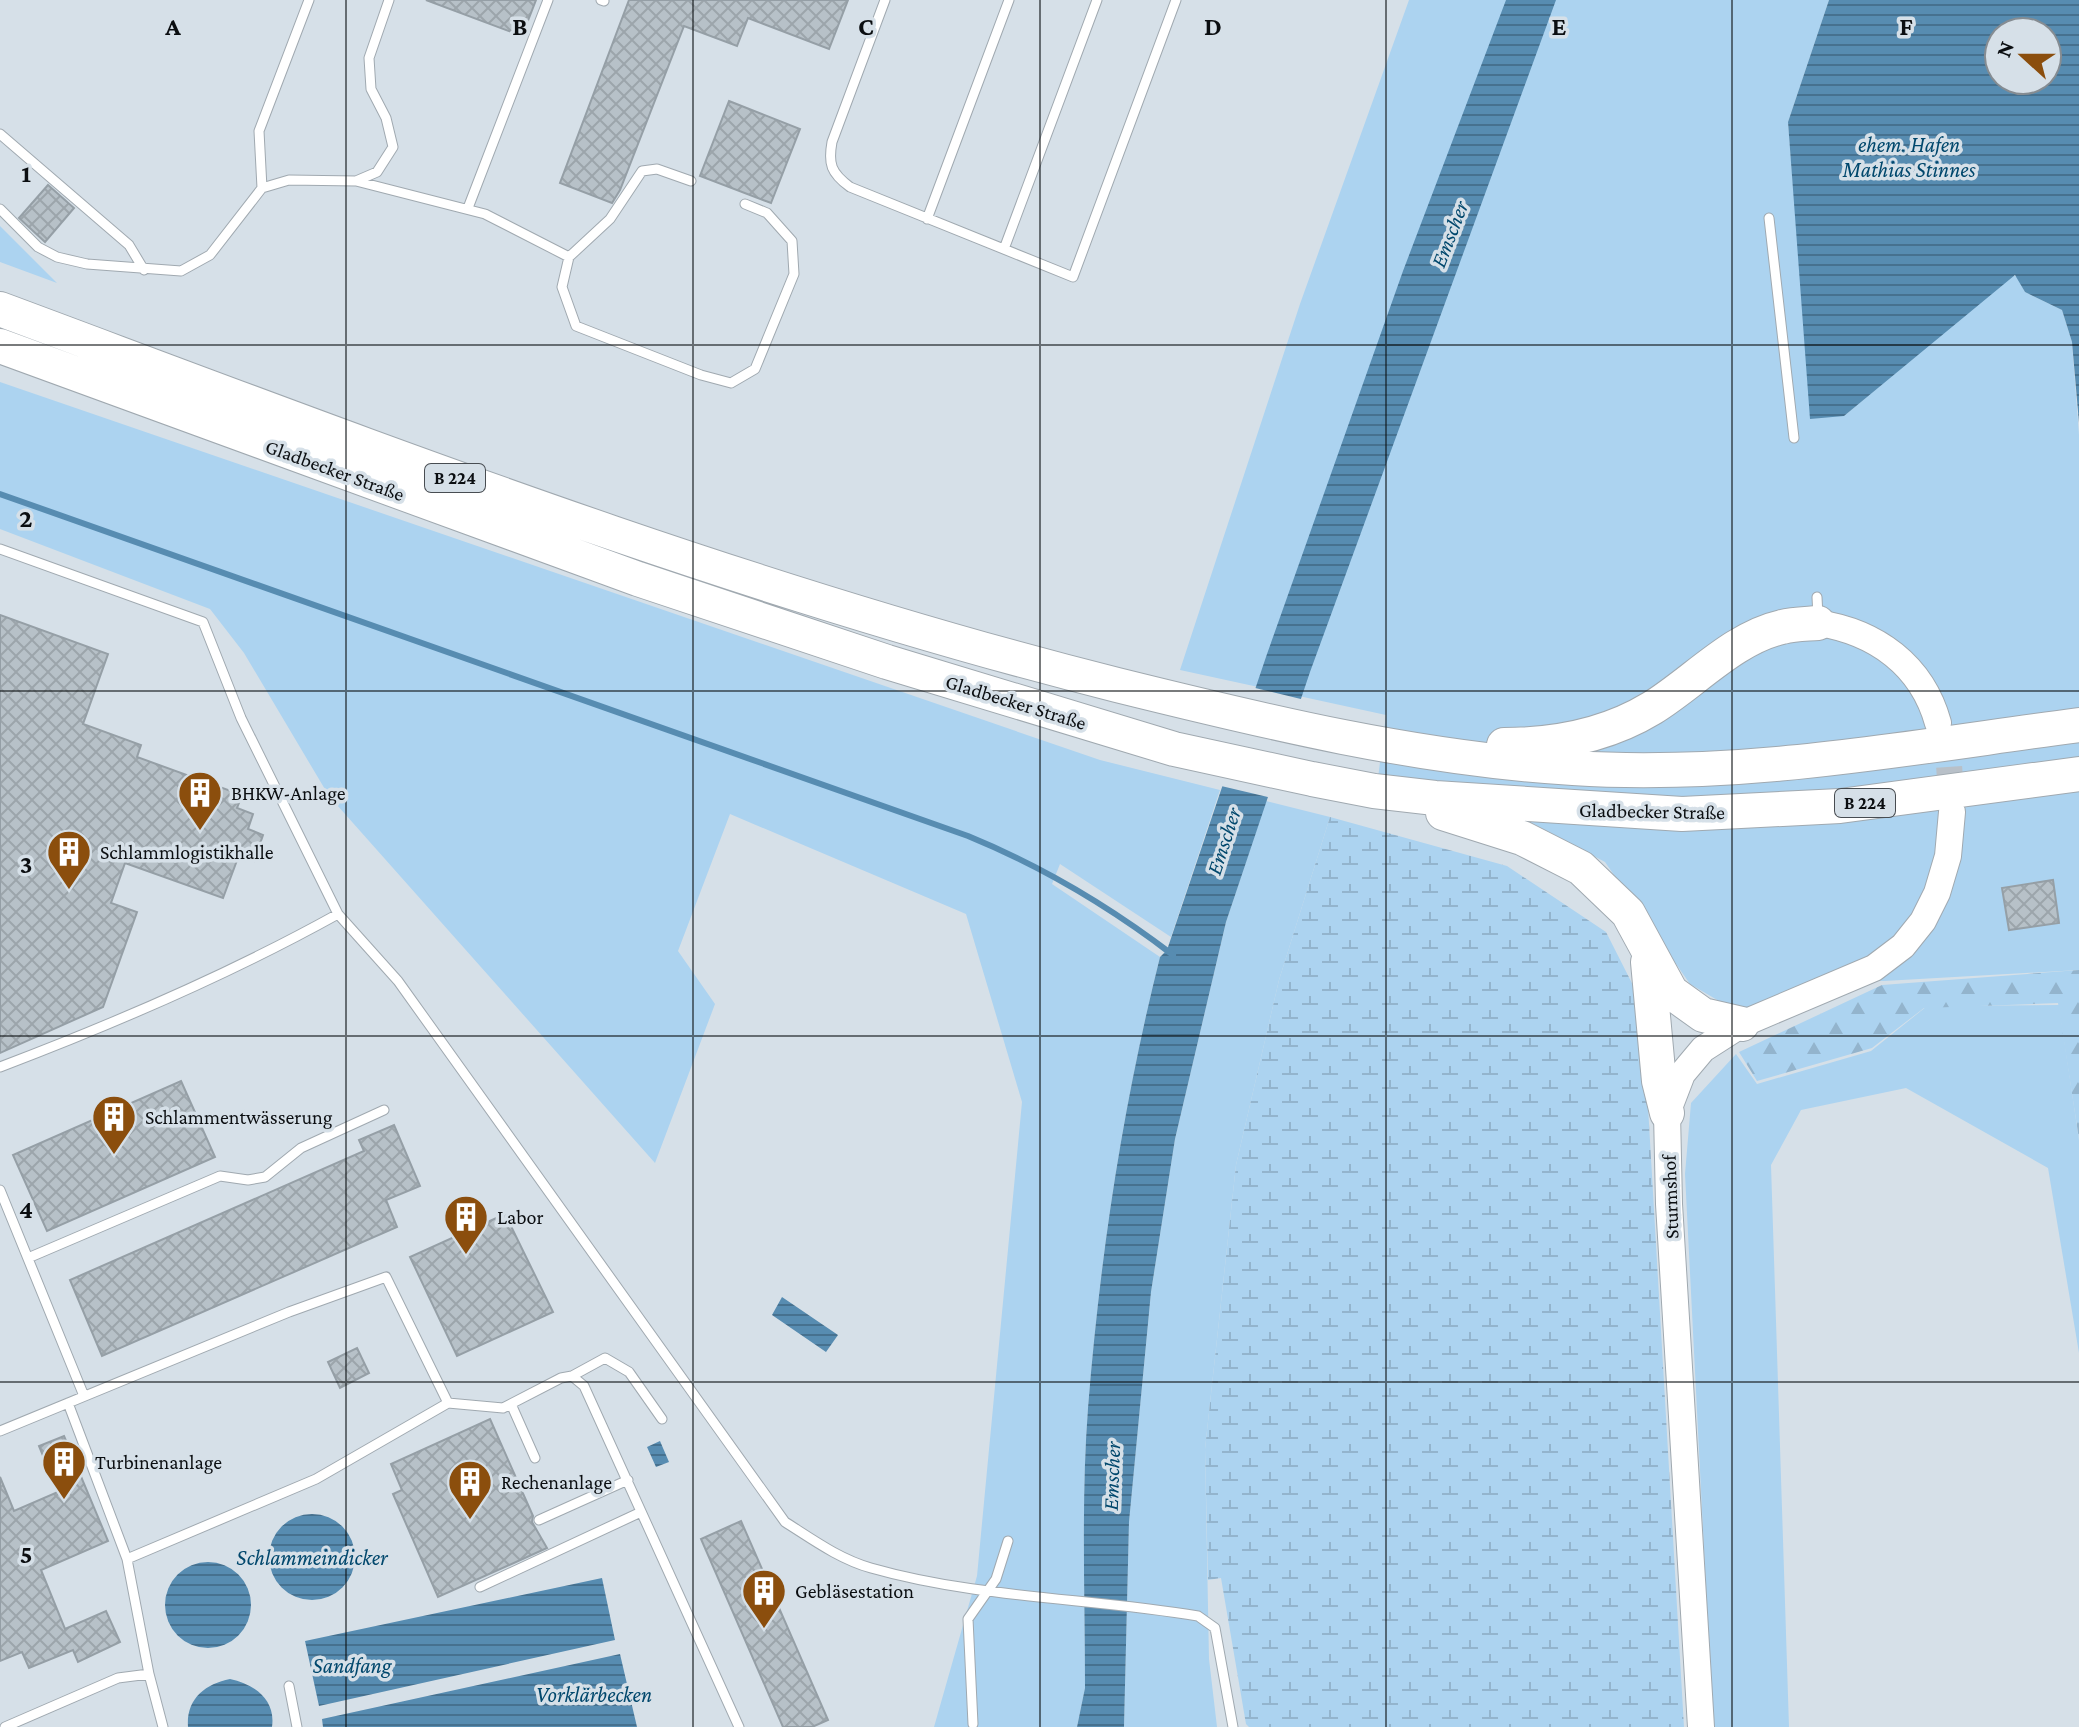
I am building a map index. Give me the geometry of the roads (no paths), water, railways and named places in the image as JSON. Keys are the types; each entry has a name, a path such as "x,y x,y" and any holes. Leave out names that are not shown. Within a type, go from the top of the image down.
{"highway":[{"name":"Gladbecker Straße","path":"0,309 387,454 759,583 944,639 1186,702 1332,734 1496,762 1578,769 1685,770 1846,756 2079,725"},
{"name":"Gladbecker Straße","path":"0,346 638,579 1050,714 1174,749 1312,779 1374,791 1572,809 1682,814 1840,806 2079,774"},
{"path":"1332,734 1489,745 1538,745 1582,738 1650,710 1748,640 1817,610"},
{"path":"1374,791 1498,830 1564,857 1615,897 1628,913 1671,992 1703,1015 1742,1024"},
{"path":"1647,950 1659,1081 1667,1113"}],"street":[{"path":"1817,610 1896,655 1923,684 1938,723"},
{"name":"Sturmshof","path":"1701,1727 1669,1204 1667,1113 1675,1088 1703,1049 1742,1024 1874,968 1903,946 1923,921 1937,893 1948,856 1952,812"}],"lane":[{"path":"262,188 259,131 309,0"},
{"path":"356,181 377,172 393,147 386,118 371,89 369,58 389,0"},
{"path":"468,208 548,0"},
{"path":"885,0 832,142 829,162 836,176 850,187 1073,277 1176,0"},
{"path":"927,219 1009,0"},
{"path":"1004,249 1097,0"},
{"path":"0,134 129,245 144,270"},
{"path":"691,181 657,169 642,171 610,219 569,257 562,287 576,326 701,375 731,383 755,369 794,274 792,241 767,213 745,204"},
{"path":"0,209 38,247 57,257 144,270 181,271 210,255 262,188 289,180 356,181 468,208 569,257"},
{"path":"1769,218 1794,438"},
{"path":"0,549 203,622 241,718 338,914 398,981 785,1522 834,1553 870,1567 989,1589 1198,1616 1215,1628 1233,1727"},
{"path":"0,1067 125,1019 287,942 338,914"},
{"path":"28,1258 220,1176 248,1180 265,1177 301,1148 384,1110"},
{"path":"0,1190 84,1396"},
{"path":"0,1431 289,1312 386,1277 448,1403"},
{"path":"127,1559 316,1479 448,1403 503,1408 605,1358 629,1372 662,1419"},
{"path":"572,1376 584,1386 739,1727"},
{"path":"68,1403 127,1559 149,1674 163,1727"},
{"path":"511,1404 535,1458"},
{"path":"539,1520 628,1480"},
{"path":"480,1587 641,1512"},
{"path":"973,1724 968,1619 996,1579 1008,1541"},
{"path":"5,1727 118,1678 149,1674"},
{"path":"289,1686 297,1727"}],"water":[{"name":"Emscher","path":"1506,0 1556,0 1310,672 1226,922 1175,1139 1151,1292 1129,1522 1124,1727 1077,1727 1085,1688 1085,1477 1099,1294 1124,1124 1160,957 1167,950 1267,654 1403,271"},
{"name":"ehem. Hafen Mathias Stinnes","path":"1829,0 2079,0 2079,423 2072,342 2062,310 2025,292 2015,275 1844,416 1810,419 1788,122"},
{"path":"782,1297 838,1335 826,1352 772,1315"},
{"path":"660,1441 669,1462 656,1467 647,1447"},
{"name":"Schlammeindicker","path":"312,1514 328,1518 342,1527 351,1541 355,1557 351,1573 342,1587 328,1596 312,1600 296,1596 282,1587 273,1573 269,1557 273,1541 282,1527 296,1518"},
{"name":"Schlammeindicker","path":"208,1562 224,1566 238,1575 247,1589 251,1605 247,1621 238,1635 224,1644 208,1648 192,1644 178,1635 169,1621 165,1605 169,1589 178,1575 192,1566"},
{"name":"Sandfang","path":"602,1578 615,1640 319,1706 305,1641"},
{"name":"Vorklärbecken","path":"620,1654 637,1727 323,1727 322,1719"},
{"path":"230,1679 262,1694 270,1708 272,1727 188,1727 190,1708 199,1694"}],"waterway":[{"path":"0,494 968,836 1074,888 1173,955"}],"tunnel":[{"path":"1940,729 1949,765 1952,808"}],"place":[{"name":"BHKW-Anlage","path":"200,832"},
{"name":"Schlammlogistikhalle","path":"69,891"},
{"name":"Schlammentwässerung","path":"114,1156"},
{"name":"Labor","path":"466,1256"},
{"name":"Turbinenanlage","path":"64,1501"},
{"name":"Rechenanlage","path":"470,1521"},
{"name":"Gebläsestation","path":"764,1630"}]}
